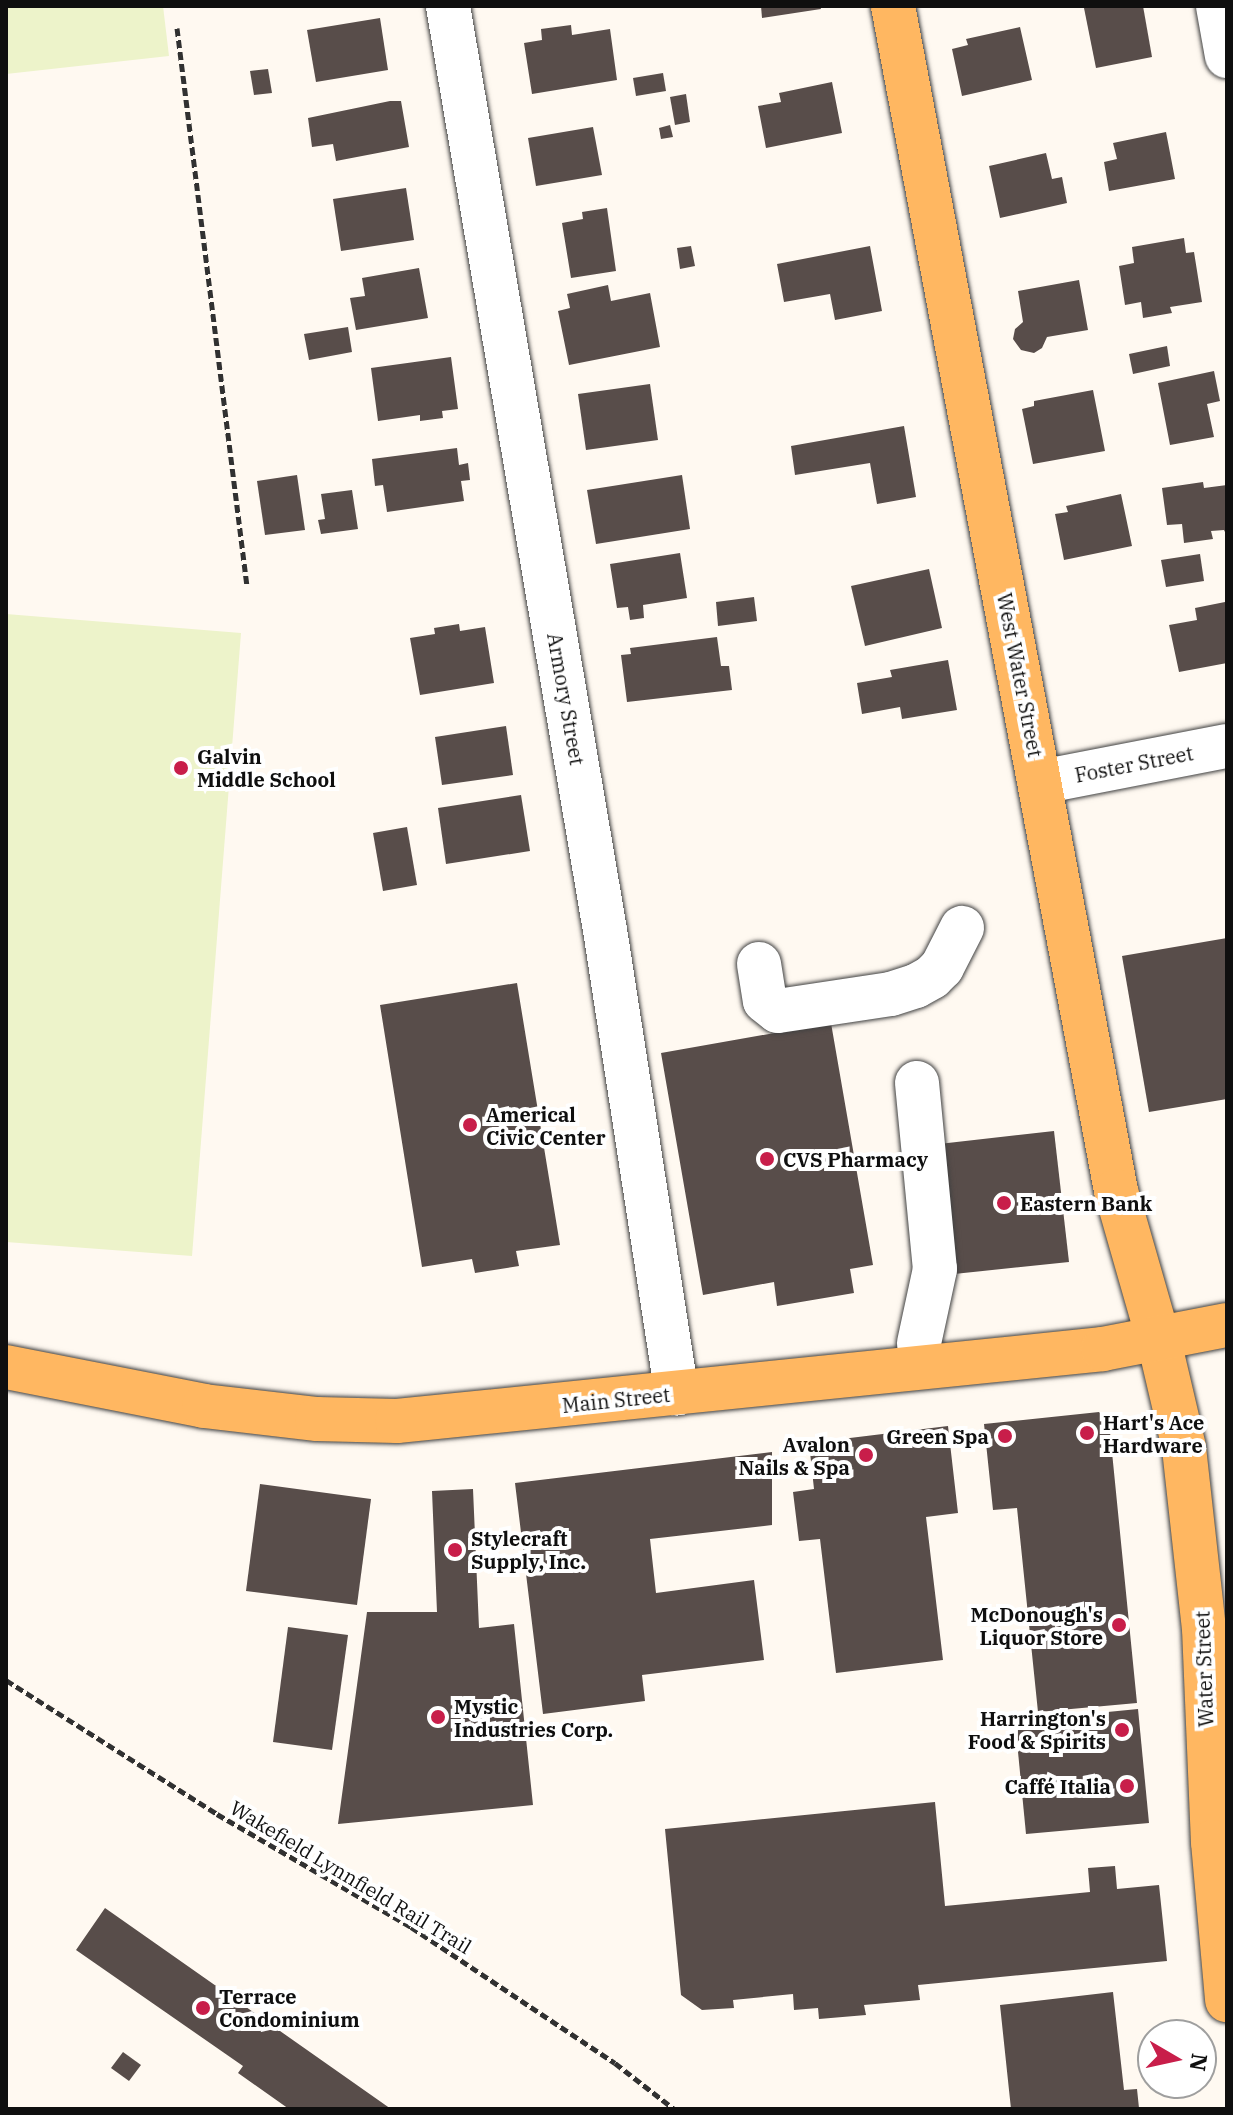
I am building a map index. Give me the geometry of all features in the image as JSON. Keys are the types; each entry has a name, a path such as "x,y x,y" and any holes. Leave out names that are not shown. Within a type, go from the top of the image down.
{"main road":[{"name":"West Water Street","path":"893,6 1116,1191 1159,1341"},
{"name":"Main Street","path":"6,1367 204,1406 355,1421 457,1417 1159,1341 1227,1325"},
{"name":"Water Street","path":"1159,1341 1178,1413 1216,1632 1227,2000"}],"street":[{"name":"Armory Street","path":"448,6 605,930 677,1393"},
{"path":"1218,6 1227,56"},
{"name":"Foster Street","path":"1041,782 1227,746"},
{"path":"759,964 765,1001 778,1011 891,994 932,977 942,967 962,928"},
{"path":"917,1083 935,1269 919,1343"}],"path":[{"path":"177,28 247,586"},
{"name":"Wakefield Lynnfield Rail Trail","path":"6,1680 217,1814 411,1927 615,2063 674,2109"}],"green space":[{"path":"6,6 163,6 169,56 6,74"},
{"path":"6,614 241,633 192,1256 6,1242"}],"building":[{"path":"761,6 820,6 821,9 762,18"},
{"path":"1143,6 1152,57 1096,68 1084,8"},
{"path":"380,18 388,70 316,82 307,30"},
{"path":"571,25 572,35 610,29 617,80 532,94 524,43 542,40 541,29"},
{"path":"1020,27 1032,80 962,96 952,49 968,45 966,39"},
{"path":"268,69 272,93 254,95 250,71"},
{"path":"663,73 666,91 636,96 633,78"},
{"path":"832,82 842,133 766,148 758,106 781,102 779,93"},
{"path":"686,94 690,122 675,125 670,97"},
{"path":"401,101 409,147 336,161 333,144 312,147 308,118"},
{"path":"670,125 673,137 661,139 659,128"},
{"path":"593,127 602,175 536,186 528,138"},
{"path":"1166,132 1175,179 1109,191 1104,162 1117,159 1113,143"},
{"path":"1046,153 1052,179 1062,177 1067,203 1000,218 989,166"},
{"path":"406,188 414,240 341,251 333,199"},
{"path":"607,208 616,271 571,278 562,223 583,219 582,212"},
{"path":"1184,238 1186,253 1194,252 1202,302 1170,307 1172,313 1143,318 1141,302 1125,305 1119,266 1134,263 1132,247"},
{"path":"691,246 695,266 680,269 677,248"},
{"path":"870,246 882,311 835,320 830,294 784,302 777,264"},
{"path":"419,268 428,318 356,330 350,298 365,296 362,278"},
{"path":"1079,280 1088,330 1047,337 1042,348 1034,353 1021,350 1013,339 1015,329 1023,322 1018,291"},
{"path":"608,285 611,301 650,293 660,347 569,365 558,311 570,308 567,294"},
{"path":"348,327 352,352 309,360 304,334"},
{"path":"1167,346 1170,366 1133,374 1129,354"},
{"path":"451,357 458,409 442,411 443,418 420,421 420,415 378,421 371,368"},
{"path":"1214,371 1220,401 1207,404 1214,437 1170,445 1158,383"},
{"path":"650,384 658,440 586,450 578,394"},
{"path":"1093,390 1105,451 1033,464 1022,409 1034,406 1034,401"},
{"path":"904,426 916,497 877,504 870,463 795,475 791,446"},
{"path":"457,448 459,465 468,463 470,480 461,481 464,501 387,512 383,485 375,486 372,459"},
{"path":"297,475 305,530 265,535 257,481"},
{"path":"682,475 690,529 596,544 587,490"},
{"path":"1203,482 1204,488 1227,485 1227,536 1224,530 1211,531 1213,539 1184,543 1182,524 1167,525 1162,488"},
{"path":"352,490 358,529 321,534 318,520 325,519 321,494"},
{"path":"1121,494 1132,546 1064,560 1055,514 1068,512 1066,506"},
{"path":"680,553 687,598 643,605 644,618 630,620 628,607 617,608 610,564"},
{"path":"1200,554 1204,581 1166,587 1161,560"},
{"path":"929,569 942,628 865,646 851,586"},
{"path":"754,597 757,621 718,626 716,602"},
{"path":"1225,602 1227,663 1179,672 1169,625 1197,620 1195,608"},
{"path":"459,624 460,631 485,627 494,683 420,695 410,638 435,634 434,628"},
{"path":"717,637 721,666 729,666 732,690 627,702 621,655 631,654 630,648"},
{"path":"948,660 957,710 902,719 900,707 862,714 857,683 892,677 890,670"},
{"path":"506,726 513,775 442,785 435,737"},
{"path":"521,795 530,851 446,864 438,808"},
{"path":"407,827 417,885 383,891 373,833"},
{"path":"1227,938 1227,1099 1149,1112 1122,956"},
{"name":"Americal Civic Center","path":"517,983 560,1245 516,1251 519,1266 475,1273 472,1259 422,1267 380,1005"},
{"name":"CVS Pharmacy","path":"831,1023 873,1265 850,1269 854,1293 777,1306 774,1282 703,1295 661,1053"},
{"path":"1054,1131 1069,1262 954,1274 939,1144"},
{"path":"1099,1412 1109,1422 1137,1703 1038,1712 1017,1508 993,1510 984,1424"},
{"path":"948,1426 958,1513 926,1517 943,1660 836,1673 820,1539 799,1541 793,1492 814,1489 809,1443"},
{"path":"772,1452 772,1525 650,1539 656,1593 754,1580 764,1660 642,1675 645,1701 543,1714 515,1483"},
{"path":"260,1484 371,1499 357,1605 246,1591"},
{"name":"Mystic Industries Corp.","path":"473,1489 479,1628 514,1624 533,1805 338,1824 367,1612 437,1612 432,1491"},
{"path":"288,1627 348,1635 332,1750 273,1742"},
{"path":"1138,1709 1149,1823 1026,1834 1015,1721"},
{"path":"935,1802 945,1906 1090,1892 1088,1868 1115,1866 1117,1889 1159,1885 1167,1961 918,1985 920,2000 864,2005 866,2015 819,2019 818,2008 794,2010 793,1994 733,2000 734,2008 702,2010 681,1995 665,1829"},
{"name":"Terrace Condominium","path":"105,1908 391,2109 289,2109 238,2073 243,2066 76,1950"},
{"path":"1113,1992 1124,2090 1137,2089 1139,2108 1011,2109 1000,2005"},
{"path":"123,2052 141,2065 129,2081 111,2068"}],"place":[{"name":"Galvin Middle School","path":"181,768"},
{"name":"Americal Civic Center","path":"470,1125"},
{"name":"CVS Pharmacy","path":"767,1159"},
{"name":"Eastern Bank","path":"1004,1203"},
{"name":"Hart's Ace Hardware","path":"1087,1433"},
{"name":"Green Spa","path":"1005,1436"},
{"name":"Avalon Nails & Spa","path":"866,1455"},
{"name":"Stylecraft Supply, Inc.","path":"455,1550"},
{"name":"McDonough's Liquor Store","path":"1119,1625"},
{"name":"Mystic Industries Corp.","path":"438,1717"},
{"name":"Harrington's Food & Spirits","path":"1122,1730"},
{"name":"Caffé Italia","path":"1127,1786"},
{"name":"Terrace Condominium","path":"203,2008"}]}
